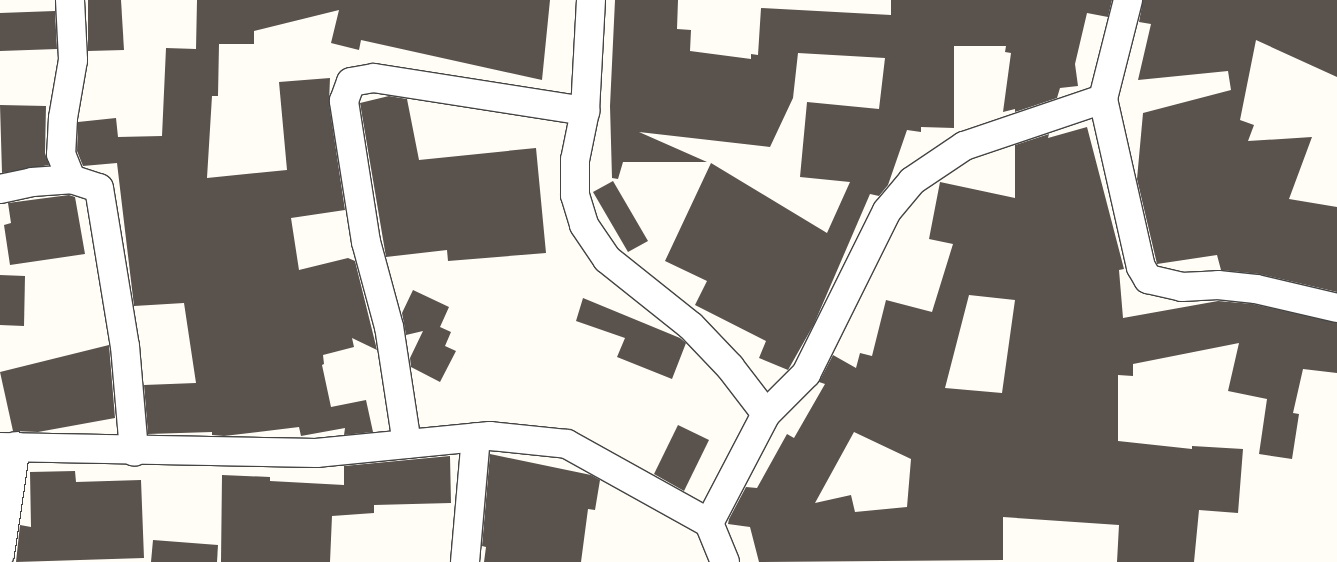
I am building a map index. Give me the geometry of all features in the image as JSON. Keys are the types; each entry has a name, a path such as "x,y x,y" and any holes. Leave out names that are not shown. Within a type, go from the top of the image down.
{"street":[{"path":"70,0 73,60 63,118 62,154 71,179"},
{"path":"591,0 585,111 576,160 575,195 584,225 607,259 691,326 730,367 766,414"},
{"path":"1128,0 1103,99 1141,267 1148,279 1182,287 1218,285 1256,289 1337,308"},
{"path":"407,444 389,327 364,232 344,101 351,82 374,78 585,111"},
{"path":"709,522 766,414 806,374 887,211 912,181 964,146 1103,99"},
{"path":"0,189 32,182 71,179 99,188 125,346 134,452"},
{"path":"465,562 476,437"},
{"path":"0,554 8,446 134,452 316,454 476,437 567,444 709,522 724,562"}],"building":[{"path":"88,0 121,0 124,50 88,51"},
{"path":"197,0 550,0 542,80 361,40 359,50 331,43 339,10 254,31 254,44 219,44 218,96 212,96 207,178 287,170 279,82 330,78 329,103 345,210 291,218 299,270 348,258 355,261 377,350 352,338 354,347 323,355 324,364 322,365 331,407 366,400 373,432 344,435 345,428 301,436 299,427 224,436 212,435 212,432 148,434 144,385 196,383 184,303 134,306 117,163 83,166 77,151 78,122 116,118 118,137 162,136 166,48 196,49"},
{"path":"615,0 678,0 677,29 691,30 690,51 751,59 751,54 758,55 761,8 891,15 891,0 1112,0 1108,17 1087,13 1075,64 1078,86 1060,88 1057,98 1015,112 1015,109 1003,112 1011,53 1005,52 1006,46 954,46 954,128 921,127 921,132 907,130 888,185 879,196 870,194 814,324 788,370 759,358 766,341 695,305 707,281 665,261 711,163 827,233 850,182 800,177 807,102 879,109 885,58 798,53 793,98 770,147 639,132 707,162 623,162 618,179 612,178 610,106"},
{"path":"1143,0 1337,0 1337,77 1256,40 1240,120 1254,125 1248,141 1312,137 1289,199 1337,207 1337,292 1259,274 1221,270 1217,255 1157,264 1137,179 1143,113 1231,90 1228,71 1138,80 1151,24 1139,22"},
{"path":"55,11 57,49 0,51 0,13"},
{"path":"389,96 407,99 419,160 536,148 546,253 448,261 447,250 386,257 360,103"},
{"path":"0,105 46,106 45,153 49,165 2,173"},
{"path":"1087,127 1124,269 1119,270 1123,318 1218,301 1253,304 1337,323 1337,373 1303,369 1293,413 1299,414 1292,459 1259,454 1267,399 1228,391 1239,343 1133,364 1133,376 1118,375 1118,441 1192,449 1192,446 1243,449 1238,513 1199,510 1194,562 1117,562 1119,525 1003,517 1003,560 759,562 750,527 728,524 729,519 746,487 757,488 787,434 794,438 825,384 819,382 833,355 856,368 860,353 872,356 886,300 932,312 953,244 929,239 940,182 1015,198 1015,145 1049,134 1048,138","holes":["969,295 1015,300 1002,393 945,388","854,432 911,459 907,507 855,512 851,495 815,503"]},
{"path":"613,181 648,241 628,252 593,192"},
{"path":"69,195 75,197 85,254 10,265 4,225 11,223 8,203"},
{"path":"0,275 25,276 24,326 0,325"},
{"path":"413,290 449,307 440,327 451,332 445,346 456,351 440,382 411,367 410,358 423,331 406,335 402,313"},
{"path":"583,298 680,338 686,343 672,379 617,357 625,338 576,321"},
{"path":"109,345 115,418 38,432 13,431 0,372"},
{"path":"678,425 709,440 684,491 654,474"},
{"path":"490,454 591,475 600,480 595,510 588,509 581,562 484,562 486,547 482,546"},
{"path":"450,456 451,503 374,505 374,513 332,516 330,562 221,562 222,475 270,477 270,481 344,485 344,466"},
{"path":"75,471 76,482 141,480 144,558 16,562 20,525 31,527 30,472"},
{"path":"153,540 218,545 217,562 151,562"}]}
